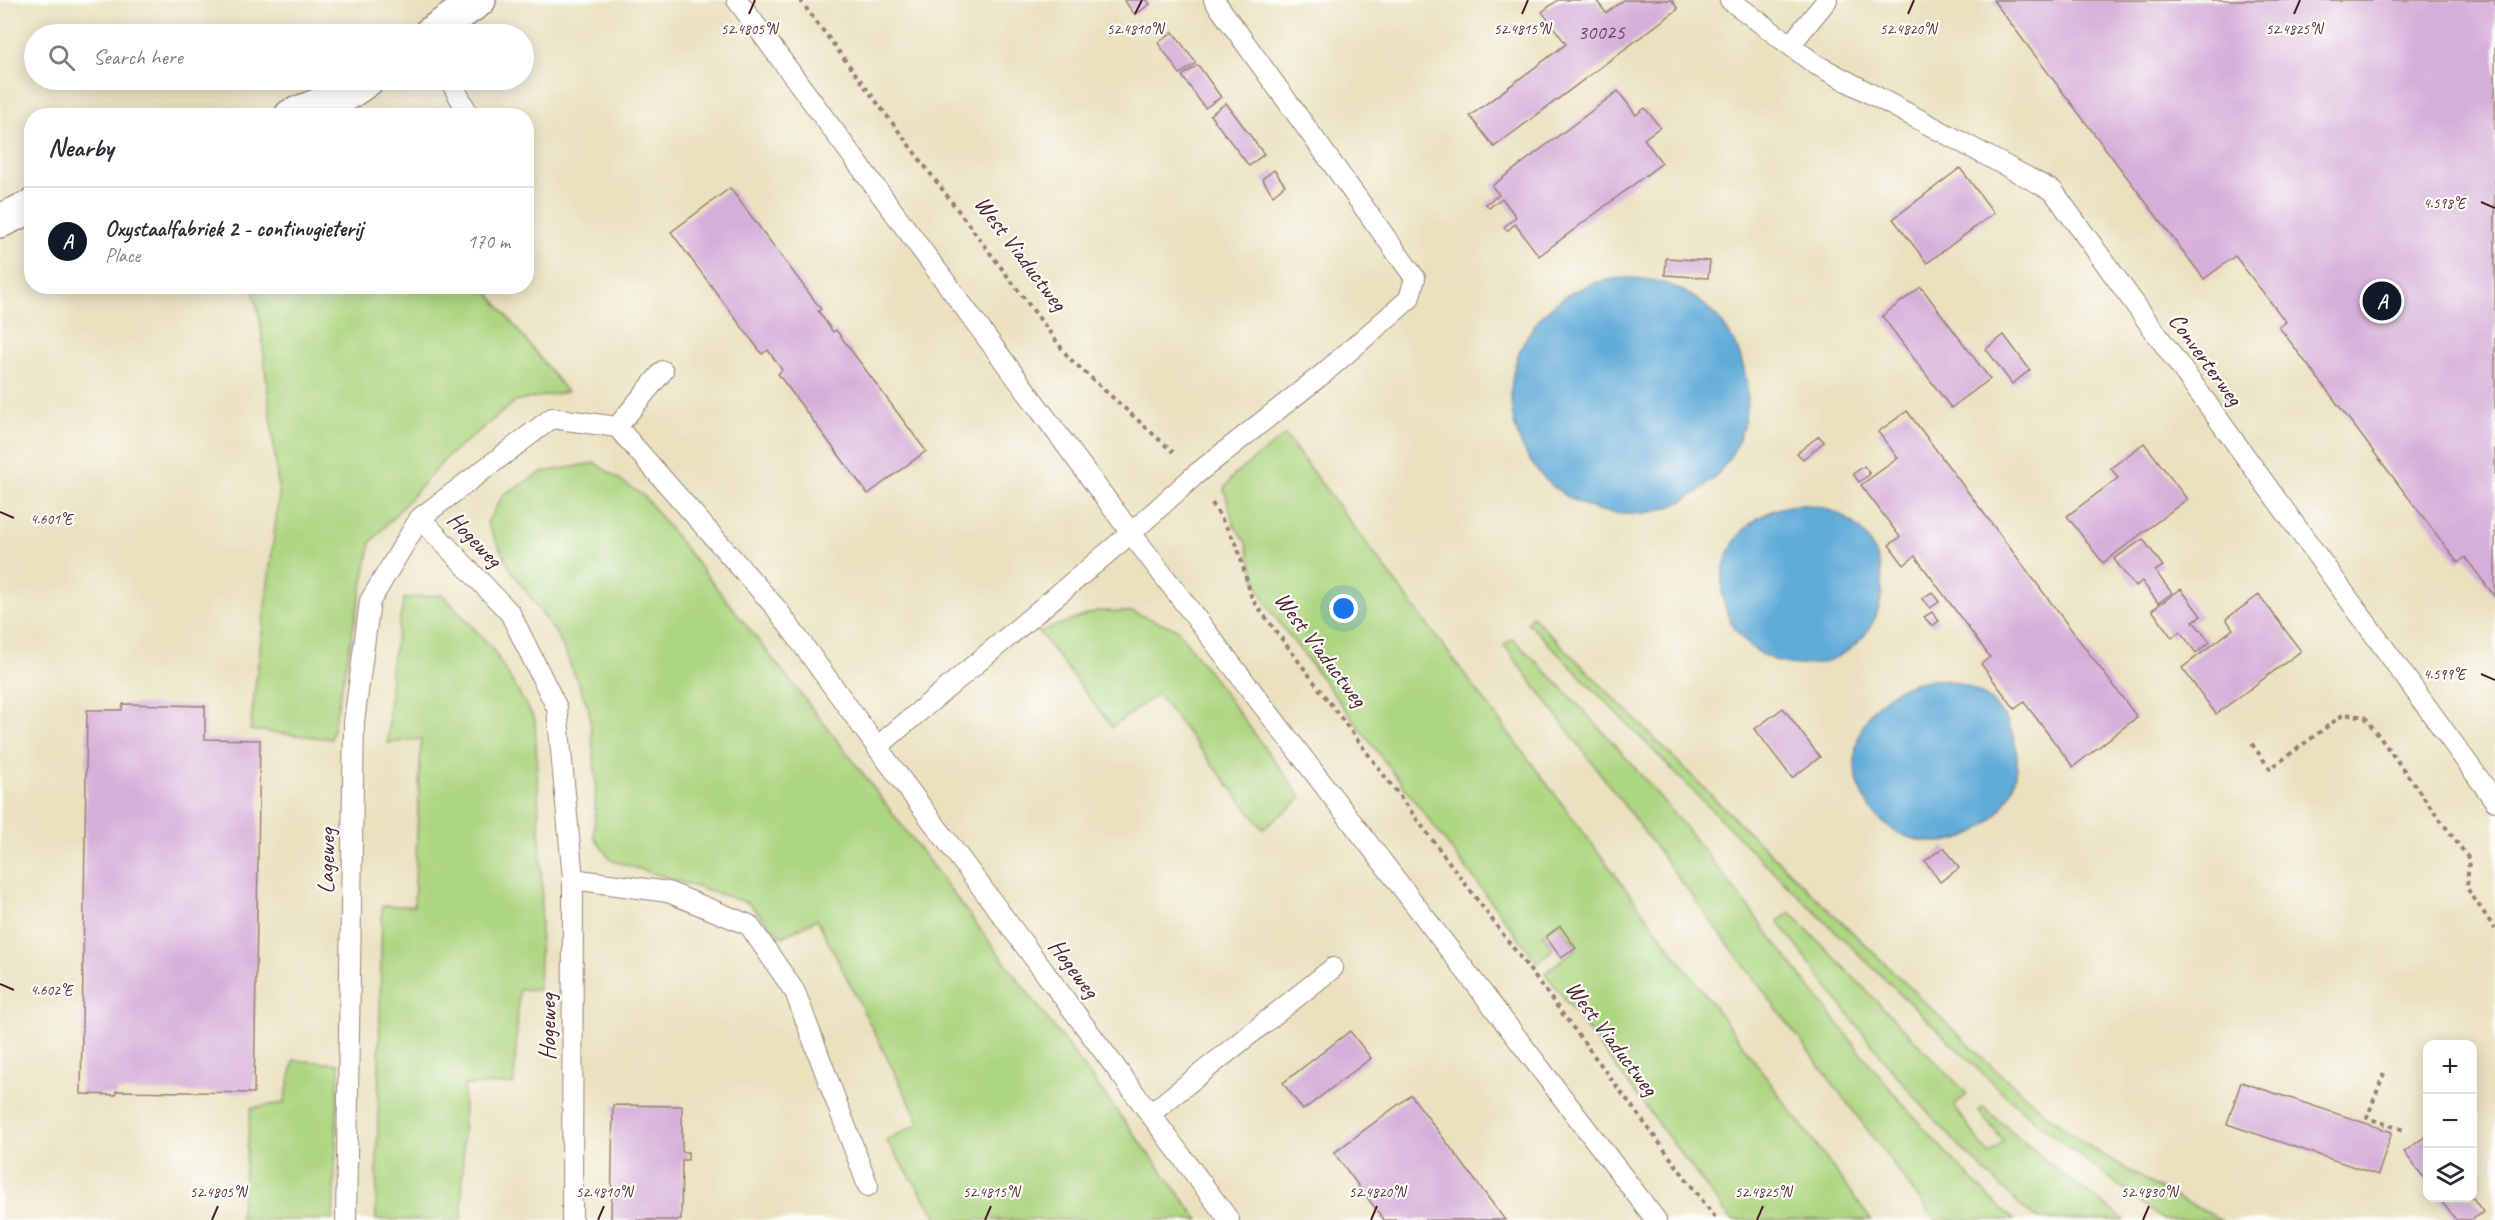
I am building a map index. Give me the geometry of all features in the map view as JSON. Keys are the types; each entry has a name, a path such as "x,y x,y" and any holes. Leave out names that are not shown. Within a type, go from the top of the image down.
{"street":[{"path":"444,24 479,0"},
{"path":"312,108 352,90"},
{"path":"0,220 24,210"}],"lane":[{"path":"737,0 1131,533 1656,1220"},
{"path":"877,747 1131,533 1195,476 1324,373 1409,299 1415,278 1214,0"},
{"name":"Converterweg","path":"1730,0 1815,64 2053,191 2495,801"},
{"path":"1791,44 1827,0"},
{"path":"455,90 464,108"},
{"path":"617,427 663,371"},
{"name":"Hogeweg","path":"572,1220 573,879 557,708 510,613 420,518 552,418 617,427 776,608 1229,1220"},
{"name":"Lageweg","path":"346,1220 354,722 370,601 420,518"},
{"path":"573,879 668,892 749,925 795,992 868,1186"},
{"path":"1150,1114 1333,968"}],"path":[{"name":"West Viaductweg","path":"800,0 1069,358 1164,442 1195,476 1237,545 1252,599 1717,1220"},
{"path":"2252,744 2270,770 2344,714 2365,717 2469,859 2467,888 2495,929"},
{"path":"2384,1073 2367,1118 2404,1130"}],"green space":[{"path":"254,294 490,294 567,392 516,401 447,457 371,542 331,739 250,730 279,494 260,319"},
{"path":"1285,435 1725,1021 1871,1220 1731,1220 1545,973 1577,948 1559,924 1543,934 1553,949 1537,962 1272,613 1258,587 1246,543 1234,525 1224,489 1234,475"},
{"path":"595,463 644,496 848,754 1199,1220 939,1220 886,1140 920,1123 817,919 782,937 748,903 611,860 594,837 596,781 589,709 559,638 511,570 487,523 504,494 543,472"},
{"path":"443,595 492,648 535,720 542,887 539,990 519,989 514,1084 464,1085 462,1220 376,1220 382,906 414,906 421,739 388,743 391,667 404,598"},
{"path":"1097,611 1133,612 1177,629 1302,798 1263,829 1157,694 1112,727 1039,632"},
{"path":"1532,616 1744,828 1990,1065 2050,1117 2093,1149 2165,1192 2222,1220 2164,1220 2054,1136 2006,1096 1756,855 1527,622"},
{"path":"1513,639 1602,730 1658,795 1903,1104 1975,1183 2014,1220 1935,1220 1504,645"},
{"path":"1790,912 1967,1094 1954,1106 1989,1155 2004,1142 1979,1111 1983,1107 2061,1173 2125,1220 2038,1219 2020,1206 1935,1120 1854,1022 1778,921"},
{"path":"294,1060 339,1064 333,1220 240,1220 251,1108 284,1103"}],"water":[{"path":"1629,278 1652,280 1685,292 1704,305 1720,321 1733,340 1742,362 1747,396 1745,419 1733,452 1720,471 1704,487 1685,500 1663,509 1629,514 1606,512 1573,500 1554,487 1538,471 1525,452 1516,430 1511,396 1513,373 1525,340 1538,321 1554,305 1573,292 1595,283"},
{"path":"1802,505 1832,511 1858,529 1876,555 1882,585 1876,615 1858,641 1832,659 1802,665 1772,659 1746,641 1728,615 1722,585 1728,555 1746,529 1772,511"},
{"path":"1936,680 1967,686 1993,704 2011,730 2017,761 2011,792 1993,818 1967,836 1936,842 1905,836 1879,818 1861,792 1855,761 1861,730 1879,704 1905,686"}],"building":[{"path":"1124,0 1147,0 1150,4 1135,15"},
{"path":"1558,0 1596,0 1606,13 1624,0 1672,0 1678,9 1494,147 1470,116 1566,44 1542,12"},
{"path":"1993,0 2495,0 2495,597 2465,557 2458,563 2279,327 2286,322 2235,256 2204,279"},
{"path":"1173,32 1196,63 1180,74 1158,43"},
{"path":"1198,65 1221,97 1205,108 1182,76"},
{"path":"1618,91 1636,115 1645,108 1660,127 1644,139 1662,163 1539,256 1515,224 1507,231 1504,227 1516,217 1502,198 1489,208 1486,204 1499,195 1492,186"},
{"path":"1226,103 1264,154 1249,166 1210,115"},
{"path":"1960,168 1994,213 1927,263 1893,219"},
{"path":"1274,170 1285,185 1273,195 1262,179"},
{"path":"730,188 821,309 818,311 833,332 836,330 926,451 868,494 778,374 782,370 768,350 762,354 671,232"},
{"path":"1666,258 1710,261 1708,278 1665,275"},
{"path":"1921,287 1990,379 1951,408 1882,316"},
{"path":"2004,335 2030,370 2012,384 1986,349"},
{"path":"1907,411 2137,717 2073,767 2024,702 2015,709 1981,664 1990,657 1915,556 1904,565 1889,545 1900,537 1861,485 1898,458 1878,432"},
{"path":"1819,436 1824,442 1803,459 1797,453"},
{"path":"2144,443 2187,499 2103,563 2067,516 2118,478 2111,468"},
{"path":"1864,466 1870,474 1859,482 1853,474"},
{"path":"2143,539 2163,566 2155,571 2172,593 2158,603 2142,581 2135,587 2114,559"},
{"path":"2181,589 2201,616 2193,621 2210,642 2196,653 2180,631 2172,638 2152,610"},
{"path":"1932,592 1939,602 1930,608 1922,599"},
{"path":"2259,595 2301,651 2216,714 2182,668 2233,629 2226,619"},
{"path":"1932,612 1939,621 1932,626 1924,617"},
{"path":"123,704 205,706 205,739 260,740 254,1093 116,1091 116,1095 81,1094 87,710 122,710"},
{"path":"1783,708 1820,757 1792,778 1755,729"},
{"path":"1944,847 1959,868 1940,882 1925,861"},
{"path":"1560,926 1576,948 1561,958 1546,937"},
{"path":"1350,1031 1371,1058 1303,1110 1283,1083"},
{"path":"2241,1082 2392,1132 2378,1175 2227,1124"},
{"path":"1411,1095 1505,1220 1384,1220 1334,1153"},
{"path":"613,1105 682,1106 682,1152 688,1152 688,1160 682,1160 681,1220 611,1220"},
{"path":"2423,1138 2423,1177 2404,1152"},
{"path":"2442,1202 2476,1202 2483,1212 2472,1220 2456,1220"}],"place":[{"name":"Oxystaalfabriek 2 - continugieterij","path":"2382,301"}]}
